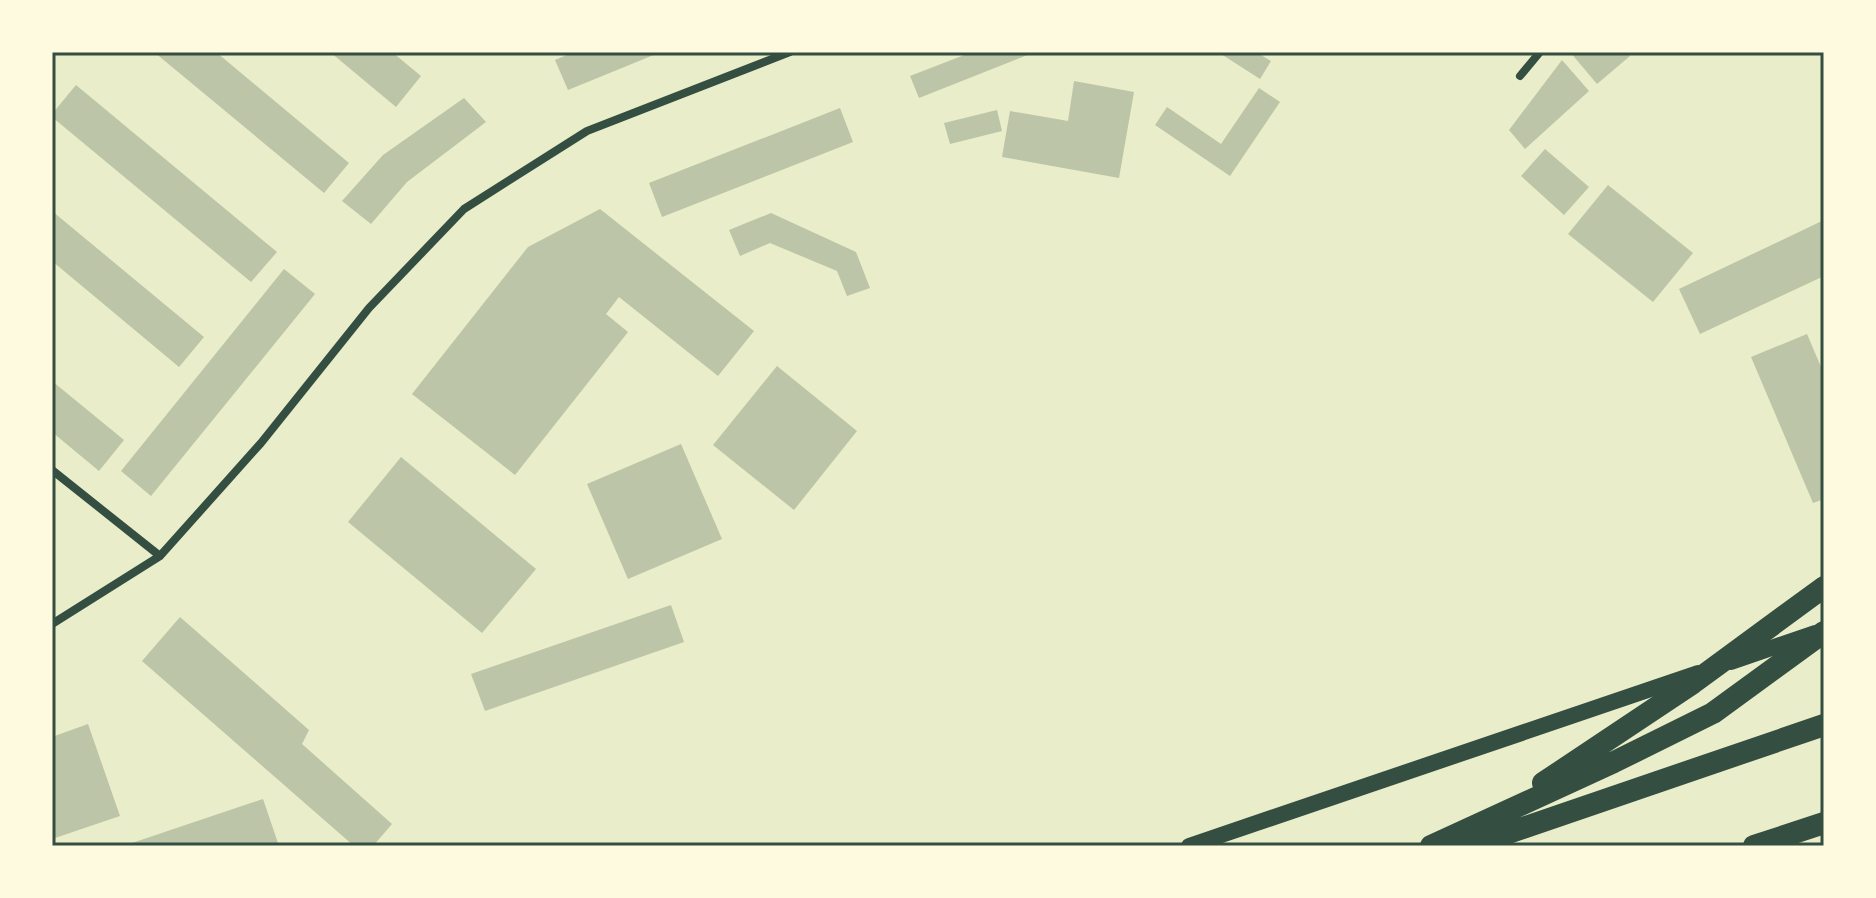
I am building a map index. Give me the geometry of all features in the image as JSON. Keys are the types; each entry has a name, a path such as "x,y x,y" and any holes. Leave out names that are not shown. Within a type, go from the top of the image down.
{"highway":[{"path":"1483,822 1693,683 1824,587"},
{"path":"1431,846 1713,713 1824,631"},
{"path":"1470,846 1824,725"},
{"path":"1754,846 1824,823"}],"main road":[{"path":"1189,846 1824,631"}],"street":[{"path":"52,624 160,556 261,443 369,308 464,209 587,131 790,52"},
{"path":"1520,76 1540,52"},
{"path":"52,470 160,556"}],"building":[{"path":"154,52 216,52 349,163 324,193"},
{"path":"330,52 392,52 421,76 396,107"},
{"path":"574,52 661,52 568,90 555,60"},
{"path":"972,52 1035,52 919,98 910,76"},
{"path":"1218,52 1256,52 1271,61 1260,79"},
{"path":"1570,52 1627,52 1630,56 1597,84"},
{"path":"1562,60 1589,91 1525,149 1509,130"},
{"path":"1074,81 1134,92 1119,178 1002,157 1010,111 1068,121"},
{"path":"76,85 277,252 251,282 52,117"},
{"path":"1259,88 1280,102 1230,176 1155,125 1167,107 1221,144"},
{"path":"464,98 486,122 407,182 371,224 342,201 383,155"},
{"path":"840,108 853,142 662,217 649,183"},
{"path":"997,110 1002,131 950,144 944,123"},
{"path":"1545,149 1589,187 1564,215 1521,176"},
{"path":"1608,185 1693,253 1653,302 1568,234"},
{"path":"600,209 754,331 718,376 619,297 606,314 628,332 515,475 412,394 528,247"},
{"path":"52,211 204,337 179,367 52,261"},
{"path":"771,213 856,252 870,288 847,296 837,271 770,243 740,256 729,230"},
{"path":"1824,220 1824,276 1700,334 1679,289"},
{"path":"284,269 315,294 151,496 121,471"},
{"path":"1807,334 1824,374 1824,499 1813,503 1751,357"},
{"path":"777,366 857,431 794,510 713,445"},
{"path":"52,381 124,440 99,471 52,432"},
{"path":"681,444 722,539 628,579 587,484"},
{"path":"401,457 536,569 482,633 348,522"},
{"path":"671,605 684,642 485,711 471,674"},
{"path":"180,617 309,730 302,744 392,824 373,846 354,846 142,661"},
{"path":"88,724 120,816 52,839 52,737"},
{"path":"263,799 279,846 133,846 132,843"}]}
